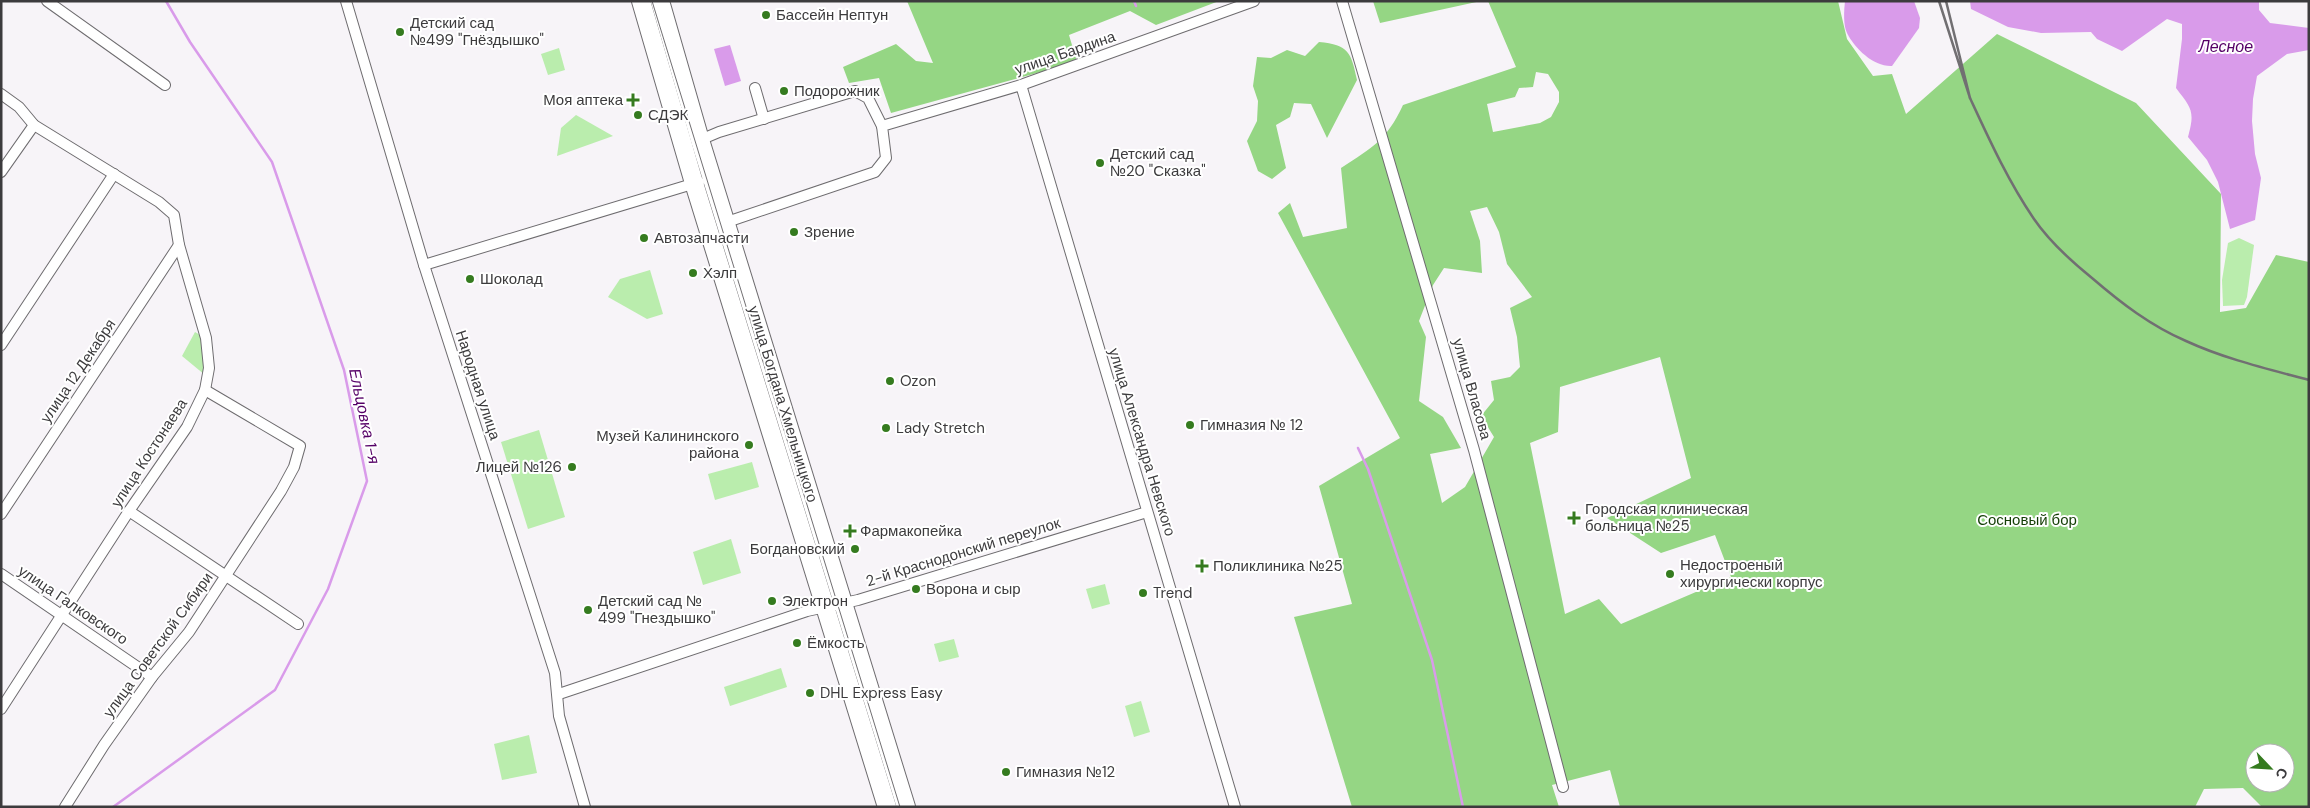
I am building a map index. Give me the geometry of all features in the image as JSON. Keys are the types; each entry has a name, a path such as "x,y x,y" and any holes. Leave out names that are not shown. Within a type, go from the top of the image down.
{"highway":[{"name":"улица Богдана Хмельницкого","path":"640,1 824,608 887,807"},
{"name":"улица Богдана Хмельницкого","path":"660,1 700,140 906,807"}],"street":[{"path":"46,1 164,85"},
{"name":"Народная улица","path":"346,1 424,265 556,673 560,716 585,807"},
{"name":"улица Бардина","path":"882,126 1021,85 1254,1"},
{"name":"улица Власова","path":"1342,1 1472,441 1563,787"},
{"name":"улица Александра Невского","path":"1021,85 1235,807"},
{"path":"755,88 764,119"},
{"path":"700,140 719,132 856,91 868,98 882,126 886,158 875,172 726,222"},
{"name":"улица Костонаева","path":"1,94 19,107 34,125 159,202 174,215 180,245 206,338 209,368 205,390 187,427 129,511 63,616 1,709"},
{"path":"1,172 34,125"},
{"path":"1,346 114,174"},
{"path":"424,265 712,178"},
{"name":"улица 12 Декабря","path":"1,514 180,245"},
{"name":"улица Советской Сибири","path":"65,807 104,745 152,677 189,632 281,491 294,467 300,446 205,390"},
{"path":"129,511 298,624"},
{"name":"2-й Краснодонский переулок","path":"558,694 684,650 807,611 844,604 1147,512"},
{"name":"улица Галковского","path":"1,574 152,677"}],"green space":[{"path":"907,1 1219,1 1156,25 1130,11 1069,35 1077,62 891,113 879,78 849,83 843,67 896,44 916,61 933,63"},
{"path":"1373,1 1481,1 1380,23"},
{"name":"Сосновый бор","path":"1488,1 1838,1 1847,39 1873,76 1892,74 1906,114 1997,34 2136,103 2221,194 2220,312 2246,308 2276,255 2309,262 2309,807 2262,807 2248,793 2295,793 2295,743 2245,743 2245,790 2243,788 2204,789 2195,807 1620,807 1610,770 1552,785 1559,807 1352,807 1294,617 1352,604 1319,486 1400,438 1278,213 1290,203 1303,237 1347,228 1341,168 1378,142 1391,127 1403,105 1516,67","holes":["1536,72 1548,74 1559,92 1559,102 1551,117 1540,123 1493,132 1487,104 1515,97 1519,88 1533,87","1487,207 1499,232 1507,264 1532,297 1510,308 1517,337 1520,367 1510,377 1491,381 1494,400 1481,416 1494,437 1465,487 1442,503 1430,454 1461,448 1443,417 1419,401 1426,337 1419,321 1433,285 1444,268 1482,273 1480,241 1470,211","1660,357 1691,478 1607,518 1661,553 1715,535 1731,577 1621,624 1599,599 1565,614 1530,443 1558,432 1560,387"]},
{"path":"1319,42 1337,45 1347,52 1353,63 1357,80 1327,138 1311,104 1294,103 1290,117 1276,125 1286,168 1272,179 1258,171 1247,141 1257,121 1258,101 1253,86 1257,57 1271,58 1287,50 1305,56"},
{"path":"559,48 565,70 548,75 541,54"},
{"path":"576,115 613,136 557,156 561,128"},
{"path":"2239,238 2254,245 2247,297 2244,305 2223,306 2222,280 2228,243"},
{"path":"650,270 663,314 647,319 608,297 620,279"},
{"path":"195,332 202,336 205,375 182,356"},
{"path":"539,430 565,517 528,529 501,442"},
{"path":"752,462 759,487 715,500 708,474"},
{"path":"731,539 741,573 703,585 693,552"},
{"path":"1105,584 1110,604 1092,609 1086,589"},
{"path":"954,639 959,657 939,662 934,644"},
{"path":"781,668 787,687 730,706 724,687"},
{"path":"1141,701 1150,732 1134,737 1125,706"},
{"path":"529,735 537,773 502,780 494,744"}],"water":[{"path":"1845,1 1914,1 1920,18 1919,28 1892,66 1885,66 1872,60 1860,51 1850,39 1845,26"},
{"name":"Лесное","path":"1970,1 2259,1 2259,10 2270,23 2309,28 2309,50 2287,54 2257,76 2252,121 2255,154 2261,178 2255,220 2230,229 2218,182 2207,160 2188,137 2191,111 2176,88 2182,24 2167,19 2122,51 2097,39 2091,32 2041,33 2008,27 1971,9"},
{"path":"730,45 741,81 725,86 714,49"}],"waterway":[{"name":"Ельцовка 1-я","path":"113,807 275,690 328,589 367,481 344,370 272,162 190,42 166,1"},
{"path":"1134,1 1136,6"},
{"path":"1358,448 1368,469 1432,660 1463,807"}],"tram line":[{"path":"652,1 900,807"}],"railway":[{"path":"1939,1 1970,98 1946,1"},
{"path":"1970,98 2007,175 2025,205 2046,235 2076,265 2125,305 2173,335 2231,358 2309,380"}],"place":[{"name":"Бассейн Нептун","path":"766,15"},
{"name":"Детский сад №499 \"Гнёздышко\"","path":"400,32"},
{"name":"Подорожник","path":"784,91"},
{"name":"Моя аптека","path":"633,100"},
{"name":"СДЭК","path":"638,115"},
{"name":"Детский сад №20 \"Сказка\"","path":"1100,163"},
{"name":"Зрение","path":"794,232"},
{"name":"Автозапчасти","path":"644,238"},
{"name":"Хэлп","path":"693,273"},
{"name":"Шоколад","path":"470,279"},
{"name":"Ozon","path":"890,381"},
{"name":"Гимназия № 12","path":"1190,425"},
{"name":"Lady Stretch","path":"886,428"},
{"name":"Музей Калининского района","path":"749,445"},
{"name":"Лицей №126","path":"572,467"},
{"name":"Городская клиническая больница №25","path":"1574,518"},
{"name":"Фармакопейка","path":"850,531"},
{"name":"Богдановский","path":"855,549"},
{"name":"Поликлиника №25","path":"1202,566"},
{"name":"Недостроеный хирургически корпус","path":"1670,574"},
{"name":"Ворона и сыр","path":"916,589"},
{"name":"Trend","path":"1143,593"},
{"name":"Электрон","path":"772,601"},
{"name":"Детский сад № 499 \"Гнездышко\"","path":"588,610"},
{"name":"Ёмкость","path":"797,643"},
{"name":"DHL Express Easy","path":"810,693"},
{"name":"Гимназия №12","path":"1006,772"}]}
